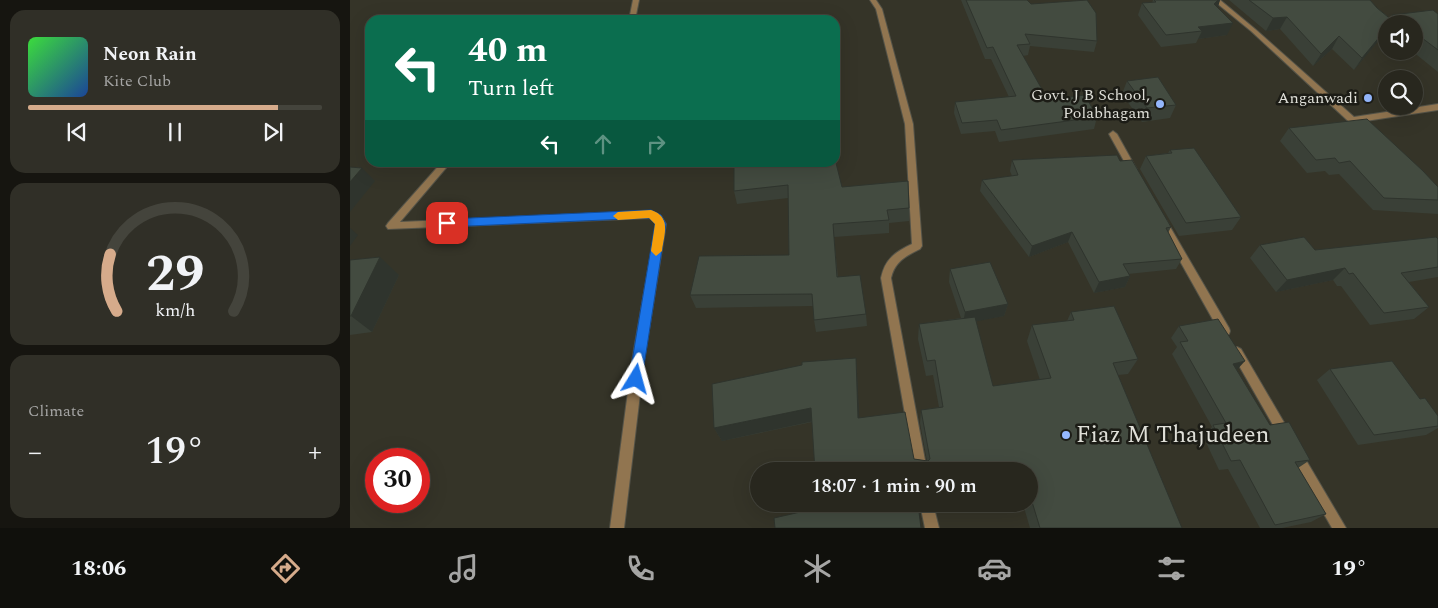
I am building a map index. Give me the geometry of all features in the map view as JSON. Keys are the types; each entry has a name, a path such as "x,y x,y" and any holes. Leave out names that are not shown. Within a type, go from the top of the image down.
{"street":[{"path":"633,15 636,0"},
{"path":"873,0 879,9 909,124 917,246 893,259 888,266 886,278 919,462"},
{"path":"1216,0 1372,138"},
{"path":"1353,120 1438,107"},
{"path":"1112,134 1137,177"},
{"path":"443,167 391,226 651,214 658,218 661,224 638,361 617,528"},
{"path":"1157,211 1338,528"},
{"path":"929,512 932,528"}],"building":[{"path":"966,0 1027,0 1031,4 1087,0 1096,13 1097,41 1025,34 1030,44 1017,45 1048,100 1085,95 1097,117 1001,130 997,120 962,123 955,102 1016,96 993,47 987,48"},
{"path":"1154,0 1218,0 1214,4 1233,23 1198,27 1202,31 1166,35 1142,3 1156,2"},
{"path":"1249,0 1370,0 1386,15 1378,15 1378,39 1362,58 1339,36 1321,54 1287,17 1273,18"},
{"path":"1433,10 1438,14 1438,50 1423,39 1423,15 1392,15"},
{"path":"1158,77 1176,105 1147,108 1127,81"},
{"path":"1367,119 1438,187 1438,200 1384,198 1350,161 1339,163 1335,158 1316,160 1289,128"},
{"path":"1194,148 1241,217 1186,223 1146,156 1172,153 1170,150"},
{"path":"1117,155 1120,161 1132,160 1171,227 1166,228 1182,259 1123,264 1130,276 1099,282 1072,232 1032,246 982,180 1018,175 1012,160"},
{"path":"350,167 362,168 350,182"},
{"path":"734,167 837,167 842,187 908,181 909,208 887,210 889,220 833,224 837,277 860,275 866,314 814,320 812,294 690,295 699,256 789,255 788,185 734,191"},
{"path":"1304,237 1315,250 1436,237 1438,239 1438,267 1401,273 1429,307 1384,313 1353,273 1349,274 1345,268 1287,280 1260,245"},
{"path":"380,257 351,316 350,316 350,260"},
{"path":"990,262 1008,304 965,312 950,269"},
{"path":"1114,306 1138,359 1113,363 1182,528 1040,528 1035,512 1038,512 1038,462 814,462 811,408 714,428 712,384 802,365 802,362 856,358 858,418 905,412 914,459 928,461 930,459 921,410 943,407 935,360 927,361 919,324 975,317 993,386 1051,378 1032,325 1074,320 1071,312"},
{"path":"1218,319 1245,361 1233,364 1270,425 1289,422 1310,460 1295,462 1326,514 1275,525 1240,460 1231,461 1213,425 1226,423 1180,342 1188,341 1179,326"},
{"path":"1392,361 1420,399 1425,398 1438,416 1438,426 1374,435 1330,369"},
{"path":"800,512 919,512 921,528 775,528 774,518"}],"slow traffic":[{"path":"618,216 651,214 658,218 661,224 656,251"}],"place":[{"name":"Anganwadi","path":"1368,98"},
{"name":"Govt. J B School, Polabhagam","path":"1160,104"},
{"name":"Fiaz M Thajudeen","path":"1066,435"}],"route":[{"path":"447,223 651,214 658,218 661,224 636,379"}]}
